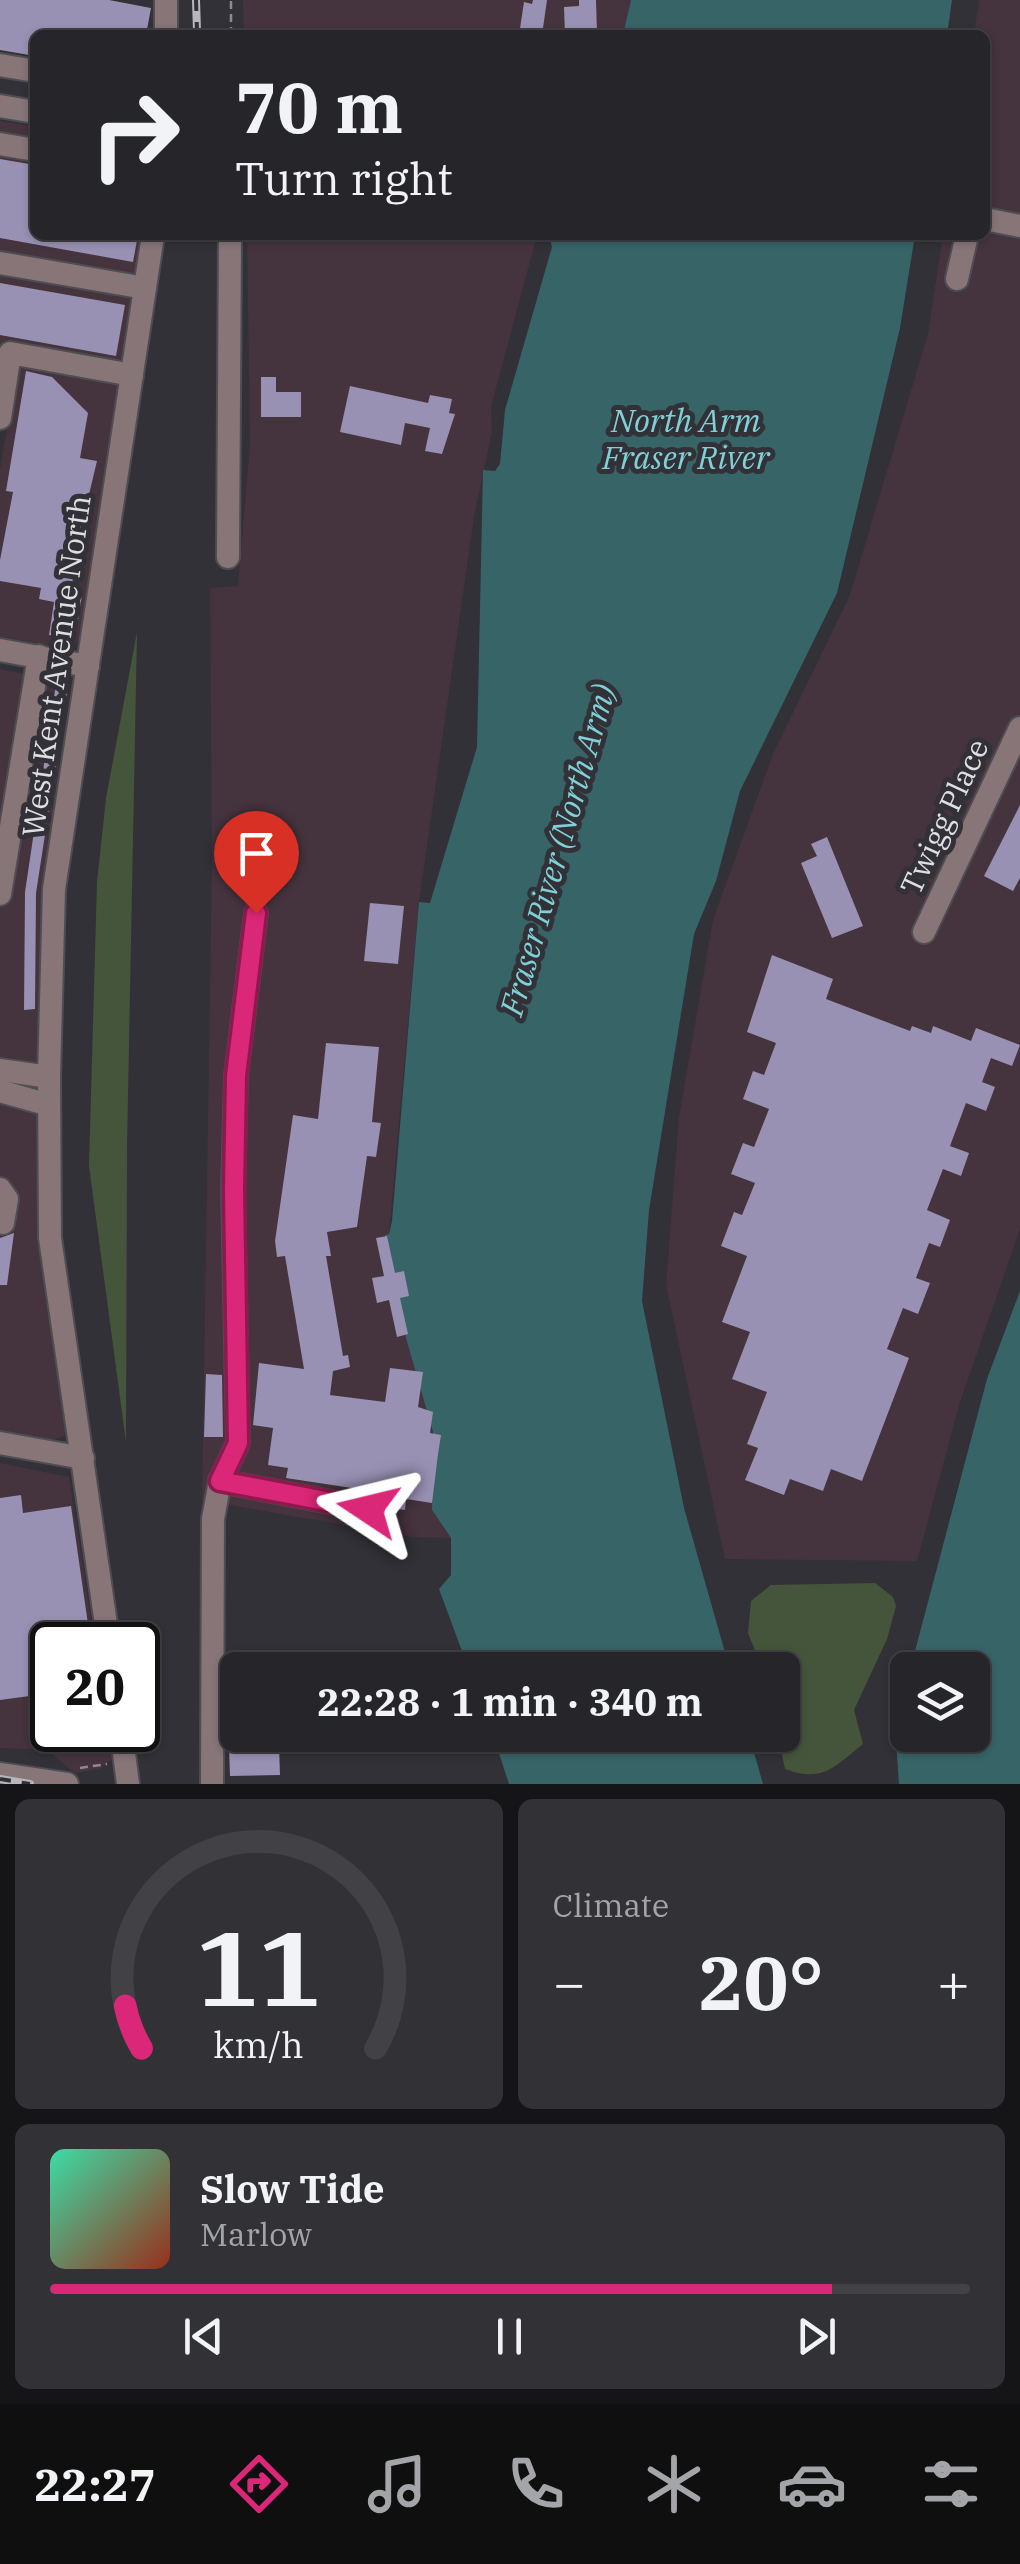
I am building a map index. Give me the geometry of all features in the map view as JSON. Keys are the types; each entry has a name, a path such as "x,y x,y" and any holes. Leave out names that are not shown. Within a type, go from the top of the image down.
{"street":[{"path":"166,0 166,30"},
{"path":"0,65 30,70"},
{"path":"0,106 30,111"},
{"path":"0,144 30,149"},
{"path":"990,220 1020,227"},
{"name":"West Kent Avenue North","path":"106,1622 50,1238 54,890 152,240"},
{"path":"228,557 230,240"},
{"path":"958,279 966,240"},
{"path":"0,263 145,288"},
{"path":"0,418 10,353 132,374"},
{"path":"0,894 40,656"},
{"path":"1,658 40,656 88,666"},
{"name":"Twigg Place","path":"924,932 1020,728"},
{"path":"212,1784 213,1519 220,1481 238,1443 236,1076 256,913"},
{"path":"0,1070 49,1077"},
{"path":"0,1091 49,1105"},
{"path":"0,1188 6,1199 4,1224"},
{"path":"0,1444 83,1458"},
{"path":"220,1481 368,1509"},
{"path":"123,1752 128,1784"},
{"path":"0,1774 67,1784"}],"path":[{"path":"231,0 231,30"},
{"path":"95,1766 107,1764"}],"shaded area":[{"path":"243,0 631,0 624,30 244,30"},
{"path":"979,0 1020,0 1020,1229 960,1402 917,1561 725,1559 666,1285 679,1117 713,920 773,754 850,595 928,334 942,240 990,240 990,30 975,30"},
{"path":"0,121 30,126 30,240 142,240 83,636 72,648 0,637 0,469 17,369 28,363 0,361"},
{"path":"247,240 536,240 491,407 492,432 474,517 419,902 389,1234 433,1432 432,1510 451,1538 412,1537 202,1500 212,862 210,588 238,586 250,443"},
{"path":"0,669 69,684 43,890 68,1428 64,1436 50,1441 0,1431"},
{"path":"0,1463 69,1477 91,1622 30,1622 30,1749 0,1748"},
{"path":"49,1752 111,1752 112,1759 100,1769 75,1773"}],"green space":[{"path":"137,632 126,1442 89,1166 97,882 106,798"},
{"path":"875,1583 893,1597 896,1606 887,1639 854,1710 863,1744 836,1766 819,1773 785,1769 782,1752 800,1752 800,1652 756,1652 748,1633 751,1601 771,1585"}],"water":[{"path":"631,0 952,0 948,30 624,30"},
{"name":"North Arm Fraser River","path":"550,240 914,240 900,328 837,593 740,791 716,881 694,934 649,1210 642,1301 684,1508 725,1652 462,1652 439,1589 451,1575 451,1538 432,1510 433,1432 406,1338 385,1235 389,1234 392,1221 419,902 430,903 477,747 483,470 495,471 500,464 505,410 552,247"},
{"path":"1020,1291 1020,1784 899,1784 897,1752 990,1752 990,1652 915,1652 987,1379"},
{"path":"499,1752 754,1752 763,1784 509,1784"}],"building":[{"path":"0,0 109,0 151,8 147,30 30,30 30,55 0,50"},
{"path":"533,0 547,0 543,30 520,30 524,2 532,4"},
{"path":"579,0 596,0 597,30 565,30 564,7 579,6"},
{"path":"0,159 30,164 30,240 137,240 133,262 0,238"},
{"path":"0,283 125,305 116,356 0,335"},
{"path":"26,371 52,377 88,413 80,458 97,461 76,549 71,594 82,595 75,639 49,635 54,602 39,599 41,588 0,581 0,560 13,492 6,491"},
{"path":"261,377 276,377 276,392 301,392 301,417 261,417"},
{"path":"350,386 428,403 430,395 452,399 449,413 455,414 442,454 425,451 430,428 405,423 401,445 340,432"},
{"path":"56,684 68,686 36,893 35,1009 24,1010 25,892"},
{"path":"1020,805 1020,878 1013,891 984,876"},
{"path":"827,837 863,926 832,938 801,863 817,856 811,844"},
{"path":"370,903 404,906 398,964 364,961"},
{"path":"772,955 833,979 826,999 910,1031 912,1026 931,1033 933,1026 971,1041 976,1028 1020,1045 1012,1066 991,1058 982,1082 995,1087 986,1111 966,1103 950,1146 969,1153 961,1176 943,1169 927,1210 950,1220 940,1247 929,1243 916,1278 930,1283 918,1314 903,1308 887,1349 909,1358 862,1481 831,1469 823,1491 790,1479 784,1495 745,1480 758,1448 747,1444 767,1392 732,1379 750,1332 722,1322 747,1256 721,1246 734,1212 742,1215 755,1183 731,1174 743,1143 754,1147 769,1109 743,1099 753,1071 764,1075 776,1043 747,1032"},
{"path":"326,1043 379,1047 372,1122 381,1123 376,1157 367,1156 357,1227 327,1232 331,1256 326,1256 343,1356 348,1355 350,1367 333,1371 330,1395 385,1402 390,1368 423,1372 418,1407 433,1412 430,1433 441,1435 432,1503 406,1499 405,1510 381,1507 378,1492 286,1478 288,1468 268,1465 273,1428 253,1425 259,1363 304,1369 285,1256 277,1257 275,1241 293,1115 318,1119"},
{"path":"14,1233 7,1285 0,1285 0,1238"},
{"path":"387,1236 395,1273 404,1271 409,1296 400,1298 408,1334 397,1337 389,1300 377,1303 372,1278 384,1276 376,1238"},
{"path":"206,1374 222,1375 223,1437 204,1437"},
{"path":"21,1495 23,1513 71,1506 88,1622 30,1622 30,1696 0,1700 0,1498"},
{"path":"229,1752 279,1752 280,1775 230,1776"}],"railway":[{"path":"196,0 197,30"},
{"path":"0,1779 30,1784"}],"route":[{"path":"256,913 236,1076 238,1443 220,1481 368,1509"}],"water label":[{"name":"Fraser River (North Arm)","path":"558,850"}]}
